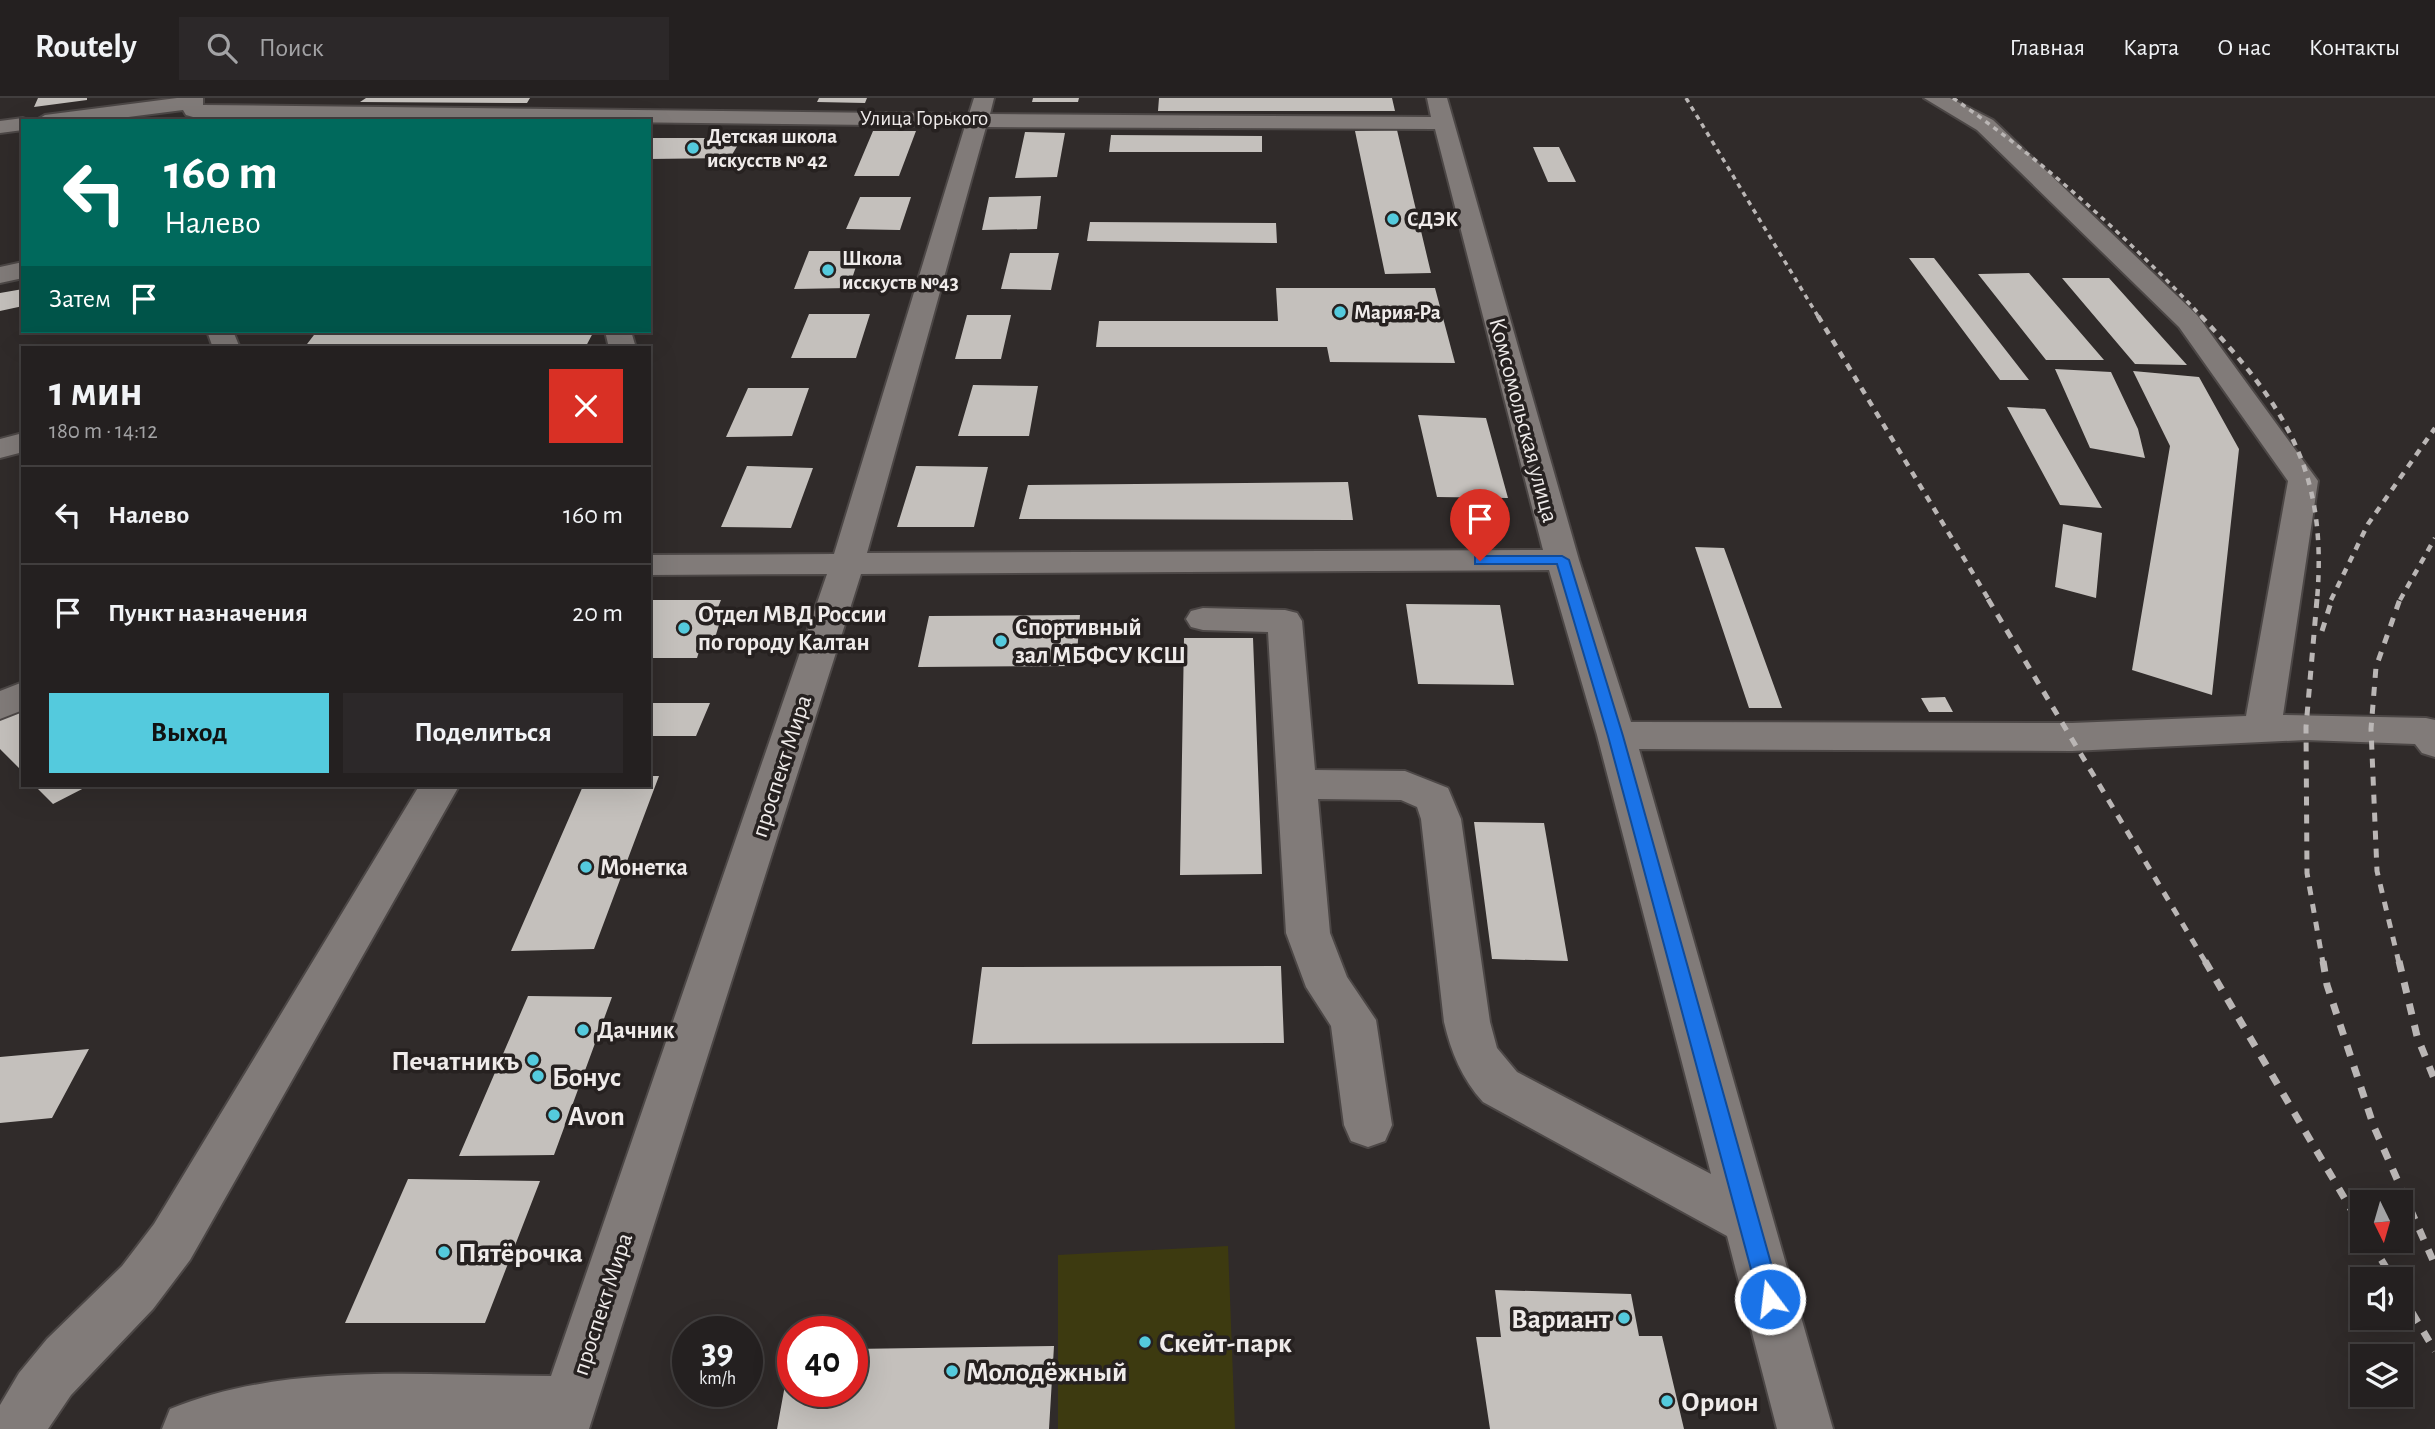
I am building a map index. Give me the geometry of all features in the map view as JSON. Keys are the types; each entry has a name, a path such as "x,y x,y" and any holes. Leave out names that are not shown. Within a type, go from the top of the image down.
{"street":[{"path":"629,118 645,98"},
{"path":"1934,98 1985,125 2188,321 2303,481 2262,730"},
{"name":"Улица Горького","path":"68,119 194,108 568,118 981,108 1441,110"},
{"name":"проспект Мира","path":"565,1417 847,565 981,108"},
{"name":"Комсомольская улица","path":"1441,110 1562,560 1616,736 1805,1429"},
{"path":"0,127 21,124"},
{"path":"0,275 21,270"},
{"path":"0,449 21,443"},
{"path":"651,565 1562,560"},
{"path":"1203,618 1285,621 1308,933 1328,987 1353,1020 1368,1125"},
{"path":"0,706 21,696"},
{"path":"1616,736 2072,737 2306,727 2432,735"},
{"path":"1295,784 1405,786 1434,799 1441,819 1467,1022 1473,1051 1483,1071 1500,1087 1749,1221"},
{"path":"18,1429 27,1406 90,1334 131,1295 172,1242 438,787"},
{"path":"190,1429 247,1413 298,1404 565,1417"}],"shaded area":[{"name":"Скейт-парк","path":"1228,1246 1235,1429 1058,1429 1058,1255"}],"building":[{"path":"38,98 87,98 87,100 34,107"},
{"path":"366,98 530,98 527,103 360,102"},
{"path":"819,98 867,98 865,103 817,102"},
{"path":"1033,98 1079,98 1078,102 1032,102"},
{"path":"1159,98 1392,98 1395,111 1158,111"},
{"path":"1397,130 1431,273 1385,274 1355,131"},
{"path":"873,131 916,131 899,176 854,176"},
{"path":"1025,132 1065,133 1057,177 1015,178"},
{"path":"1111,135 1262,136 1262,152 1109,152"},
{"name":"Детская школа искусств № 42","path":"651,138 742,138 730,158 651,159"},
{"path":"1533,147 1559,147 1576,182 1548,182"},
{"path":"1041,196 1037,229 982,230 989,197"},
{"path":"860,197 911,197 900,230 846,229"},
{"path":"1090,222 1276,223 1277,243 1087,241"},
{"name":"Школа исскуств №43","path":"809,251 861,251 849,288 794,289"},
{"path":"1010,253 1059,253 1051,290 1001,289"},
{"path":"1909,258 1934,258 2029,380 2000,380"},
{"path":"2029,273 2104,360 2046,360 1978,274"},
{"path":"2062,278 2109,278 2187,365 2135,364"},
{"path":"1276,288 1435,288 1455,363 1330,362 1327,347 1096,347 1099,321 1278,321"},
{"path":"21,289 21,306 0,311 0,293"},
{"path":"809,314 870,314 856,358 791,358"},
{"path":"967,315 1011,315 1001,359 955,359"},
{"path":"315,333 593,333 586,346 306,346"},
{"path":"2055,369 2111,372 2138,429 2145,458 2090,448"},
{"path":"2133,371 2199,377 2239,449 2212,695 2132,670 2170,446"},
{"path":"973,385 1038,386 1029,436 958,436"},
{"path":"748,388 809,388 792,436 726,437"},
{"path":"2007,407 2045,409 2102,508 2060,505"},
{"path":"1418,415 1486,418 1508,498 1437,497"},
{"path":"747,466 813,468 791,528 721,527"},
{"path":"916,466 988,467 974,527 897,527"},
{"path":"1348,482 1353,520 1019,519 1028,485"},
{"path":"2063,524 2102,533 2096,598 2055,587"},
{"path":"1695,547 1724,548 1782,708 1749,708"},
{"name":"Отдел МВД России по городу Калтан","path":"653,600 721,600 714,617 721,618 715,638 703,639 697,658 651,658"},
{"path":"1406,604 1500,605 1514,685 1418,684"},
{"name":"Спортивный зал МБФСУ КСШ","path":"1080,615 1076,666 918,667 929,616"},
{"path":"1184,638 1253,638 1262,874 1180,875"},
{"path":"1945,697 1953,712 1929,712 1921,698"},
{"path":"651,703 710,703 696,736 651,736"},
{"path":"21,706 21,770 0,749 0,716"},
{"name":"Монетка","path":"651,776 659,776 594,949 511,951 583,787 651,787"},
{"path":"36,787 86,787 53,804"},
{"path":"1474,822 1544,823 1568,961 1492,959"},
{"path":"1281,966 1284,1043 972,1044 982,967"},
{"name":"Бонус","path":"528,996 612,997 554,1155 459,1156"},
{"path":"89,1049 52,1118 0,1123 0,1057"},
{"name":"Пятёрочка","path":"408,1179 540,1181 485,1323 345,1323"},
{"path":"1495,1290 1631,1294 1639,1336 1662,1336 1684,1429 1490,1429 1476,1337 1501,1337"},
{"name":"Молодёжный","path":"1054,1346 1049,1429 777,1429 781,1407 868,1407 868,1349"}],"railway":[{"path":"1686,98 1819,318"},
{"path":"1953,98 1987,122 2084,201 2203,318"},
{"path":"1818,316 1989,600"},
{"path":"2201,316 2257,381 2295,444 2308,478 2315,514 2319,555 2317,600"},
{"path":"2331,600 2368,524 2435,428"},
{"path":"2400,600 2435,538"},
{"path":"1988,599 2206,963"},
{"path":"2317,599 2306,727 2307,873 2323,963"},
{"path":"2322,631 2332,599"},
{"path":"2399,963 2377,871 2371,729 2376,667 2400,599"},
{"path":"2205,961 2350,1208"},
{"path":"2323,961 2327,985 2374,1127 2435,1265"},
{"path":"2399,961 2417,1036 2435,1081"},
{"path":"2377,1253 2386,1267"},
{"path":"2413,1314 2435,1351"}],"place":[{"name":"Детская школа искусств № 42","path":"693,148"},
{"name":"СДЭК","path":"1393,219"},
{"name":"Школа исскуств №43","path":"828,270"},
{"name":"Мария-Ра","path":"1340,312"},
{"name":"Отдел МВД России по городу Калтан","path":"684,628"},
{"name":"Спортивный зал МБФСУ КСШ","path":"1001,641"},
{"name":"Монетка","path":"586,867"},
{"name":"Дачник","path":"583,1030"},
{"name":"Печатникъ","path":"533,1060"},
{"name":"Бонус","path":"538,1076"},
{"name":"Avon","path":"554,1115"},
{"name":"Пятёрочка","path":"444,1252"},
{"name":"Вариант","path":"1624,1318"},
{"name":"Скейт-парк","path":"1145,1342"},
{"name":"Молодёжный","path":"952,1371"},
{"name":"Орион","path":"1667,1401"}],"route":[{"path":"1480,561 1562,560 1616,736 1770,1299"}]}
